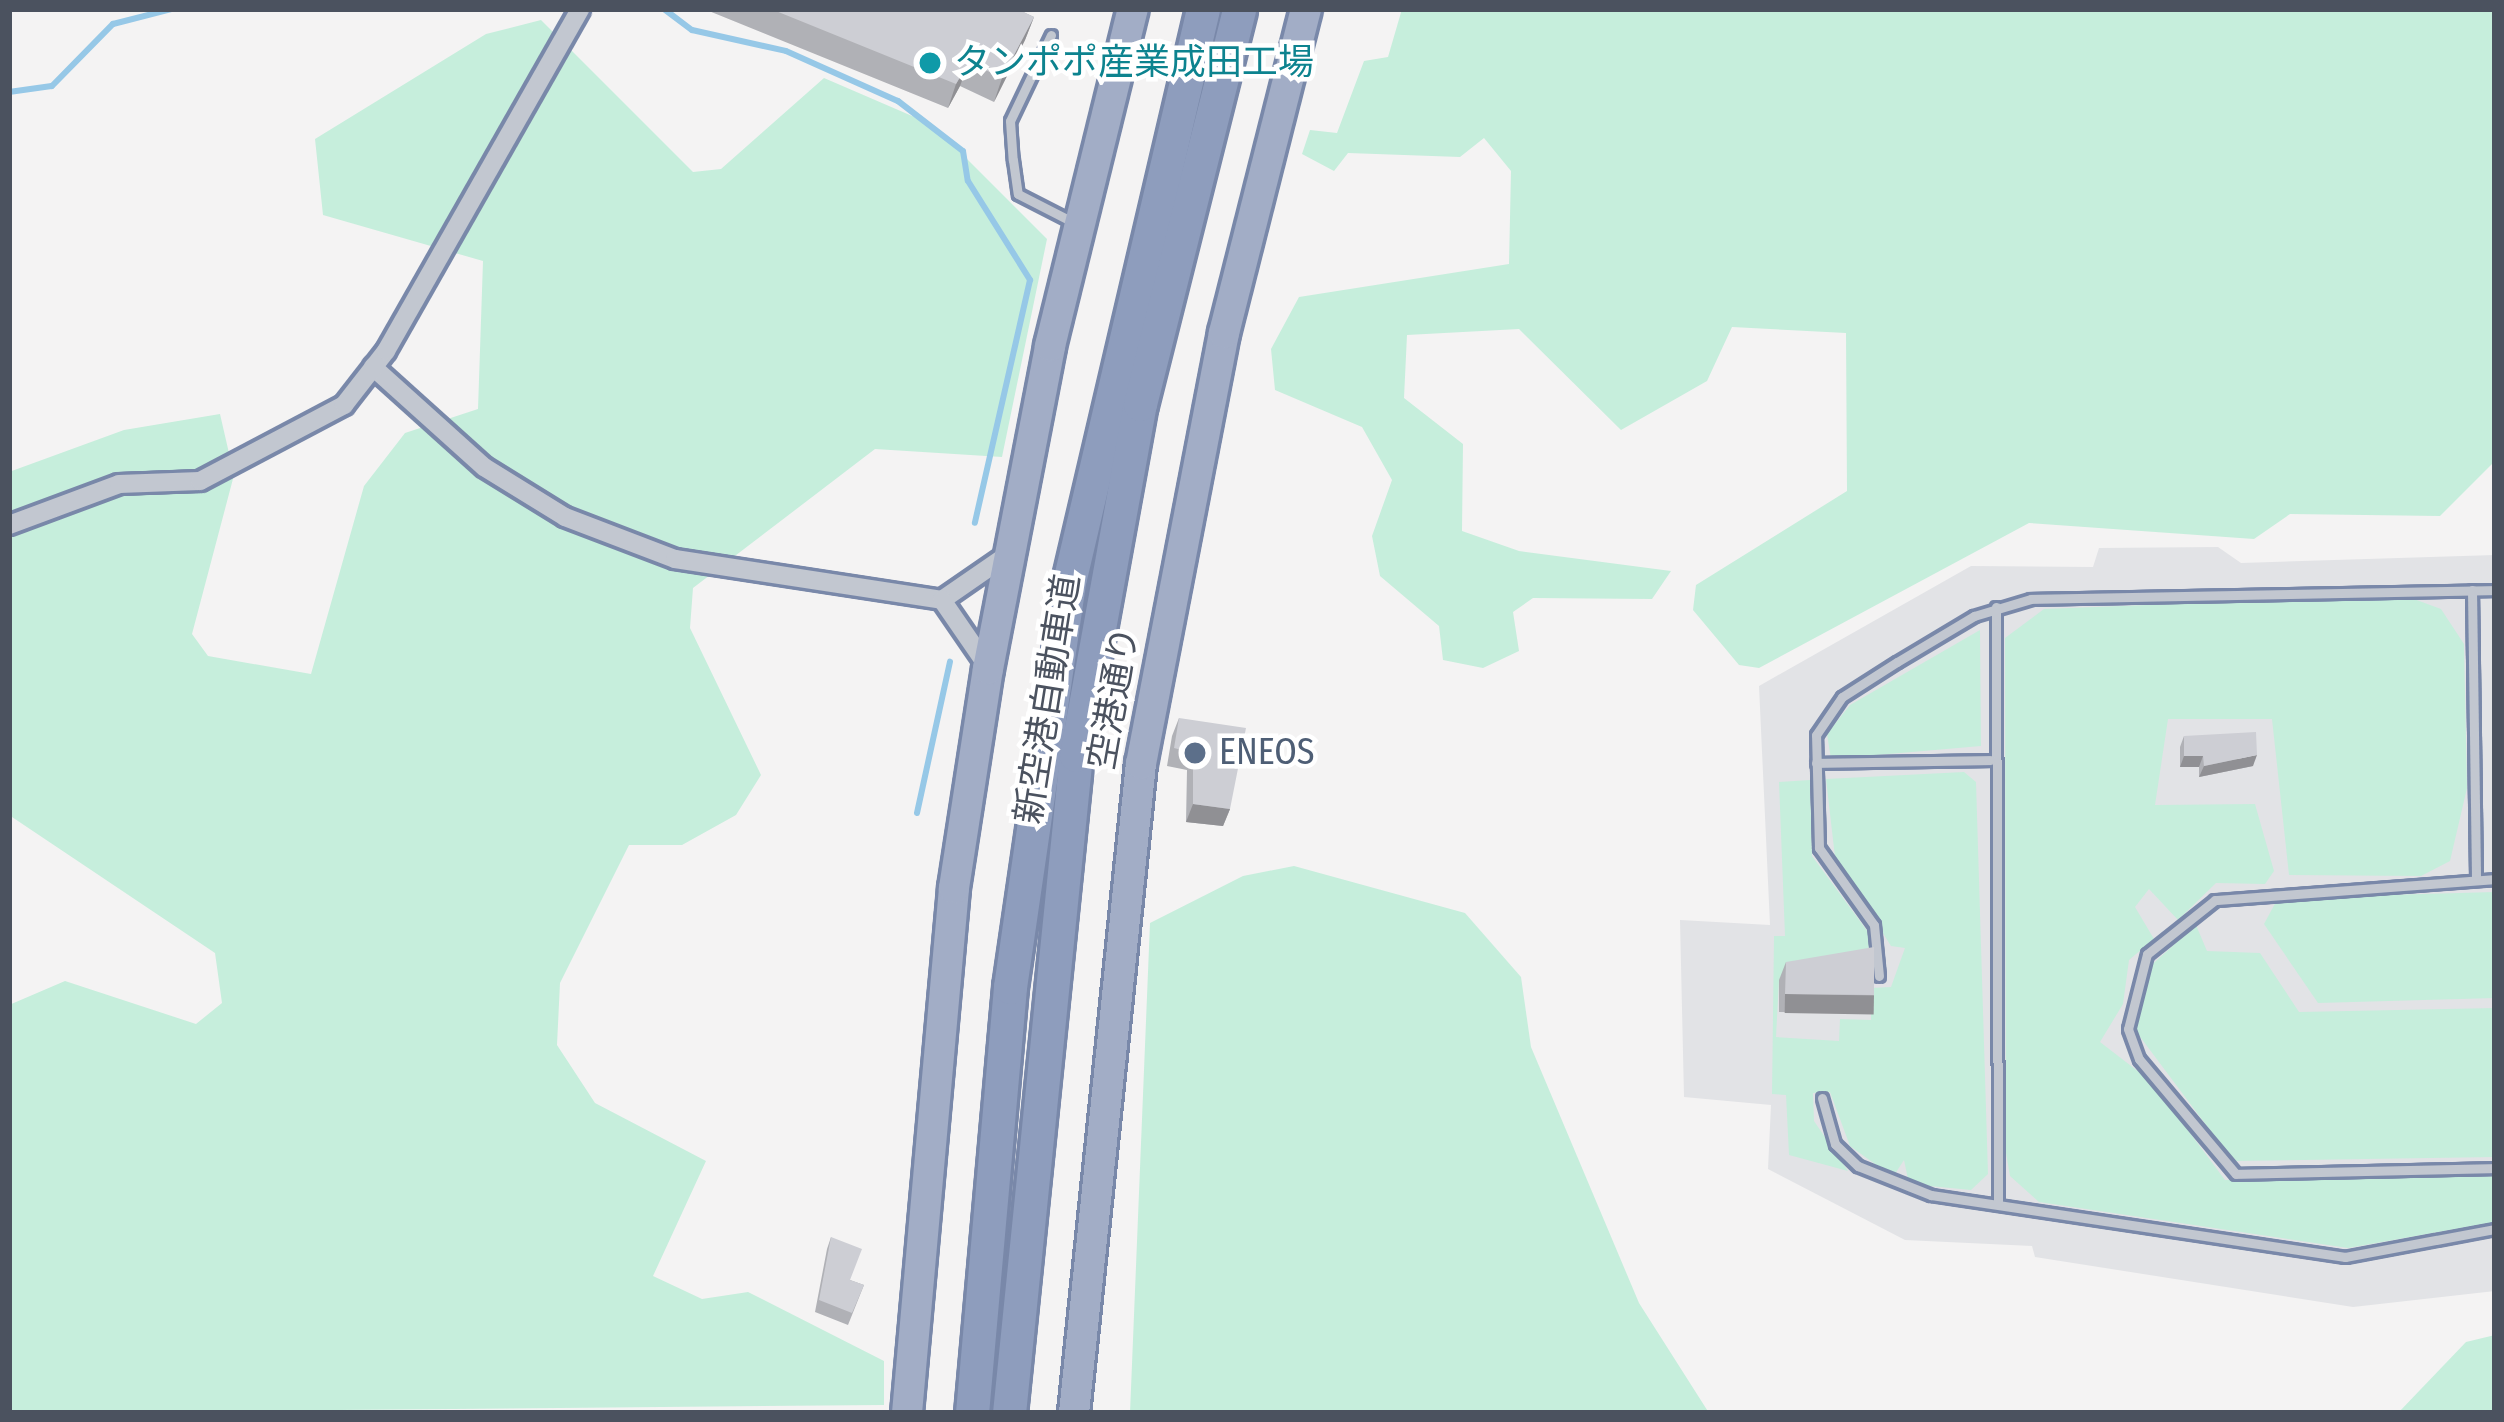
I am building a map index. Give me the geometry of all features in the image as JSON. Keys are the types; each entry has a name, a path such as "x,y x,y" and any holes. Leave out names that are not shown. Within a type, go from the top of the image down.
{"highway":[{"path":"907,1413 954,888 988,669 1078,224 1133,9"},
{"name":"新空港自動車道","path":"972,1408 1010,987 1067,599 1202,9"},
{"name":"新空港自動車道","path":"1009,1413 1045,989 1090,669 1140,404 1239,9"},
{"name":"空港通り","path":"1075,1413 1141,764 1224,333 1306,9"}],"street":[{"path":"9,524 119,484 200,481 344,405 374,367 580,9"},
{"path":"374,367 484,467 565,517 675,559 942,600 1010,548"},
{"path":"942,600 988,669"}],"lane":[{"path":"1051,35 1010,121 1013,160 1018,194 1078,224"},
{"path":"2472,590 2476,880"},
{"path":"1879,976 1874,925 1819,848 1816,763 1823,717 1842,697 1996,607 2495,590"},
{"path":"1996,607 1990,760 1999,1203"},
{"path":"1816,763 1990,760"},
{"path":"2495,879 2215,901 2147,954 2128,1029 2139,1059 2236,1174 2495,1168"},
{"path":"1822,1098 1834,1144 1870,1173 1999,1203 2345,1257 2495,1229"}],"shaded area":[{"path":"2218,547 2241,563 2495,555 2495,1291 2353,1307 2035,1257 2032,1246 1905,1240 1768,1169 1771,1105 1684,1097 1680,920 1770,925 1759,686 1971,566 2093,567 2099,548"}],"green space":[{"path":"1402,9 2495,9 2495,461 2440,516 2290,514 2254,539 2029,523 1759,668 1739,665 1693,610 1696,585 1847,491 1846,333 1732,327 1707,381 1621,430 1519,329 1407,335 1404,398 1463,444 1462,531 1519,551 1671,571 1652,599 1533,598 1513,612 1519,651 1483,668 1443,660 1439,626 1380,576 1372,536 1392,480 1362,427 1275,390 1271,349 1299,297 1509,264 1511,171 1484,138 1460,157 1348,153 1334,171 1302,154 1310,130 1337,133 1364,61 1388,57"},
{"path":"541,20 693,172 721,169 824,78 933,125 1047,239 1002,457 875,449 693,588 690,628 761,775 736,815 682,845 629,845 560,983 557,1045 595,1103 706,1161 653,1276 702,1299 748,1292 884,1361 884,1405 9,1413 9,1005 65,981 196,1024 222,1003 215,953 9,815 9,472 124,430 220,414 234,475 192,634 208,656 311,674 364,486 405,433 478,409 483,261 323,215 315,139 486,34"},
{"path":"2403,595 2441,609 2464,644 2467,788 2450,861 2421,876 2289,875 2272,719 2168,719 2155,805 2255,804 2274,871 2265,884 2216,883 2178,920 2149,889 2135,907 2154,939 2129,960 2123,1004 2100,1042 2152,1082 2225,1180 2495,1176 2495,1222 2348,1248 2039,1202 2010,1176 2006,1153 2005,638 2044,609"},
{"path":"1980,630 1981,746 1831,759 1827,734 1850,705"},
{"path":"1964,772 1976,782 1988,1174 1971,1190 1909,1184 1904,1160 1893,1177 1850,1146 1830,1092 1813,1093 1814,1121 1848,1171 1789,1155 1786,1095 1772,1094 1774,936 1785,936 1779,782 1810,780 1812,856 1871,936 1867,954 1779,980 1776,1037 1839,1041 1840,1019 1871,1020 1871,988 1891,987 1905,948 1891,946 1835,857 1826,779"},
{"path":"1294,866 1465,913 1521,977 1531,1047 1639,1303 1709,1413 1130,1413 1150,923 1243,876"},
{"path":"2495,892 2495,998 2318,1003 2264,924 2278,898"},
{"path":"2196,925 2207,951 2260,953 2299,1012 2495,1008 2495,1157 2233,1161 2135,1030 2147,969"},
{"path":"2495,1335 2495,1413 2398,1413 2466,1342"}],"building":[{"name":"タンポポ産業成田工場","path":"771,9 1017,9 1034,17 1002,78 969,62 956,84"},
{"path":"1179,718 1246,728 1230,809 1193,804 1193,753 1174,748"},
{"path":"2256,732 2257,755 2204,766 2203,756 2184,756 2184,736"},
{"path":"1874,947 1874,995 1785,994 1786,962"},
{"path":"831,1237 862,1249 850,1280 864,1285 852,1313 819,1300"}],"waterway":[{"path":"9,92 52,86 113,24 172,9"},
{"path":"664,9 692,30 786,51 898,101 963,151 968,181 1030,280 975,523"},
{"path":"917,813 950,662"}],"place":[{"name":"タンポポ産業成田工場","path":"930,63"},
{"name":"ENEOS","path":"1195,753"}]}
